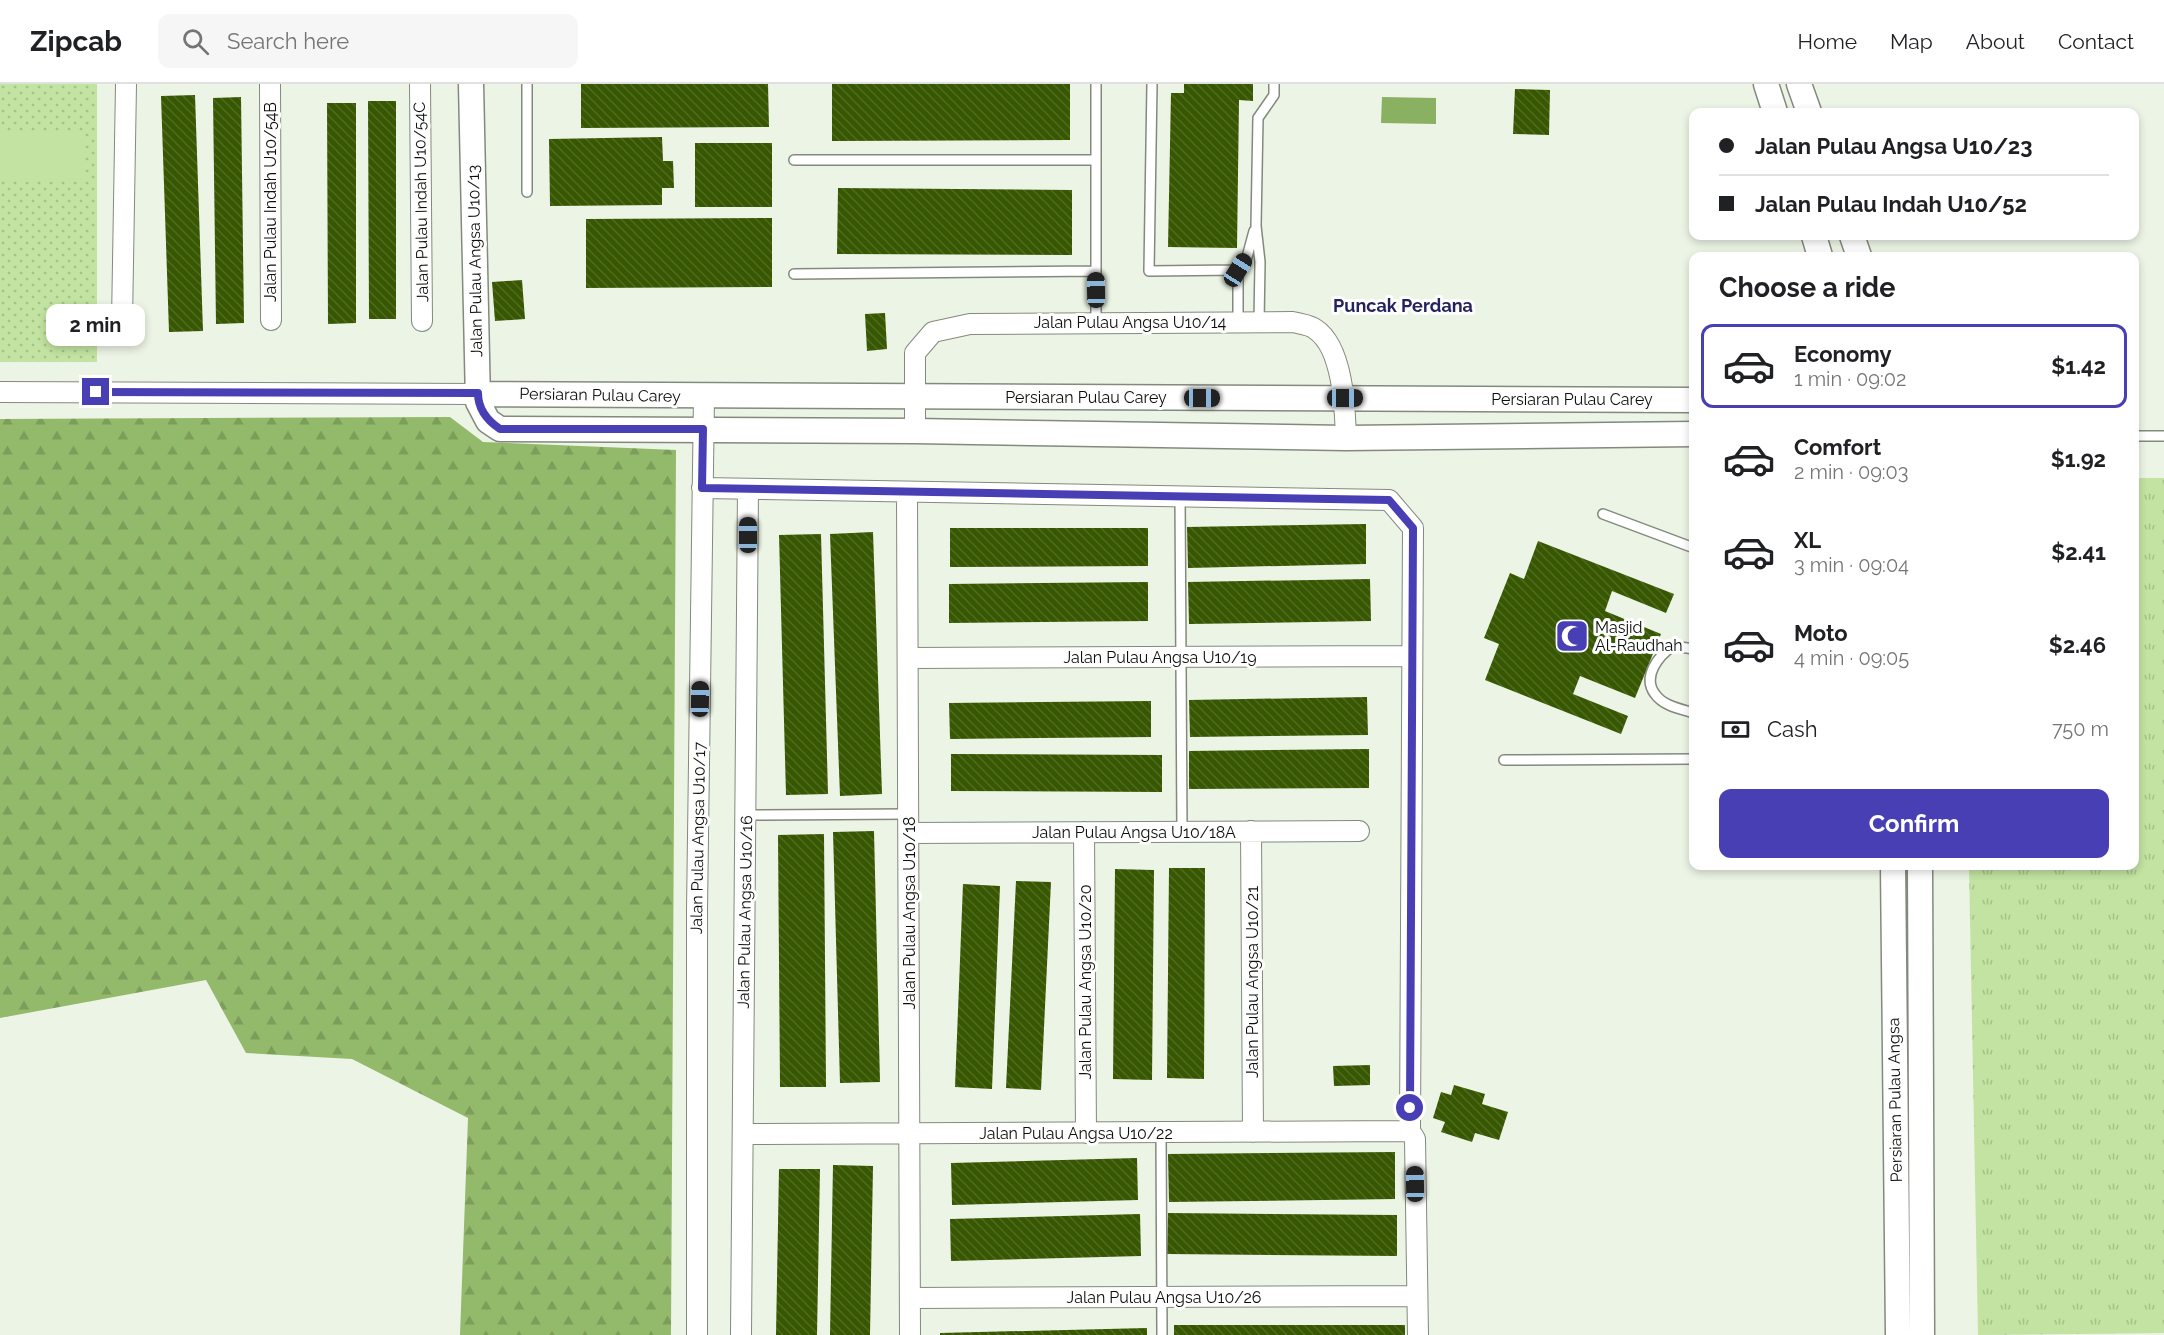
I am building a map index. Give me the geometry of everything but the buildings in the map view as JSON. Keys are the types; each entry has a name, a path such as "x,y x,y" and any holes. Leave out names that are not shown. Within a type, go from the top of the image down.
{"street":[{"path":"122,322 126,84"},
{"name":"Jalan Pulau Indah U10/54B","path":"270,84 271,320"},
{"name":"Jalan Pulau Indah U10/54C","path":"420,84 422,321"},
{"name":"Jalan Pulau Angsa U10/13","path":"471,84 478,402 488,421 500,429"},
{"path":"1766,84 1774,108"},
{"path":"1799,84 1808,108"},
{"name":"Jalan Pulau Angsa U10/14","path":"915,431 915,353 933,332 970,324 1293,322 1316,329 1333,351 1345,398 1346,438"},
{"path":"0,392 478,393"},
{"name":"Persiaran Pulau Carey","path":"478,393 1689,400"},
{"name":"Jalan Pulau Angsa U10/17","path":"697,1335 697,910 704,396"},
{"name":"Persiaran Pulau Carey","path":"500,429 915,431 1346,438 1689,434"},
{"path":"702,488 1389,500 1413,528 1410,1131 1415,1139 1418,1335"},
{"name":"Jalan Pulau Angsa U10/16","path":"741,1335 748,489"},
{"name":"Jalan Pulau Angsa U10/18","path":"907,492 910,1335"},
{"name":"Jalan Pulau Angsa U10/19","path":"908,658 1412,656"},
{"name":"Jalan Pulau Angsa U10/18A","path":"908,824 1084,832 1359,831"},
{"name":"Jalan Pulau Angsa U10/21","path":"1251,831 1253,1132"},
{"name":"Jalan Pulau Angsa U10/20","path":"1084,832 1086,1133"},
{"name":"Persiaran Pulau Angsa","path":"1893,870 1898,1335"},
{"name":"Persiaran Pulau Angsa","path":"1920,870 1922,1335"},
{"name":"Jalan Pulau Angsa U10/22","path":"743,1134 1410,1131"},
{"name":"Jalan Pulau Angsa U10/26","path":"910,1298 1417,1296"}],"lane":[{"path":"527,84 527,192"},
{"path":"1096,84 1096,322"},
{"path":"1152,84 1149,271 1238,270"},
{"path":"1259,322 1260,262 1256,226 1258,118 1274,95 1274,84"},
{"path":"794,160 1096,160"},
{"path":"1238,322 1238,270 1247,257 1256,226"},
{"path":"794,274 1096,271"},
{"path":"2139,436 2164,436"},
{"path":"1180,496 1182,832"},
{"path":"1603,514 1689,546"},
{"path":"1689,648 1673,646 1659,656 1650,679 1655,694 1668,704 1689,711"},
{"path":"1504,760 1689,759"},
{"path":"746,815 908,824"},
{"path":"1161,1132 1162,1335"}],"green space":[{"path":"0,84 97,84 97,362 0,362"},
{"path":"83,131 84,178 0,180 0,132"},
{"path":"450,417 483,442 676,450 671,1335 460,1335 468,1118 352,1059 246,1053 206,980 0,1018 0,419"},
{"path":"2139,478 2164,478 2164,1333 1978,1335 1969,870 2139,870"}],"shaded area":[{"path":"1382,97 1436,98 1436,124 1381,123"}],"place":[{"name":"Masjid Al-Raudhah","path":"1572,636"}],"district":[{"name":"Puncak Perdana","path":"1403,305"}],"route":[{"path":"96,392 478,393 478,402 488,421 500,429 703,429 702,488 1389,500 1413,528 1410,1108"}]}
